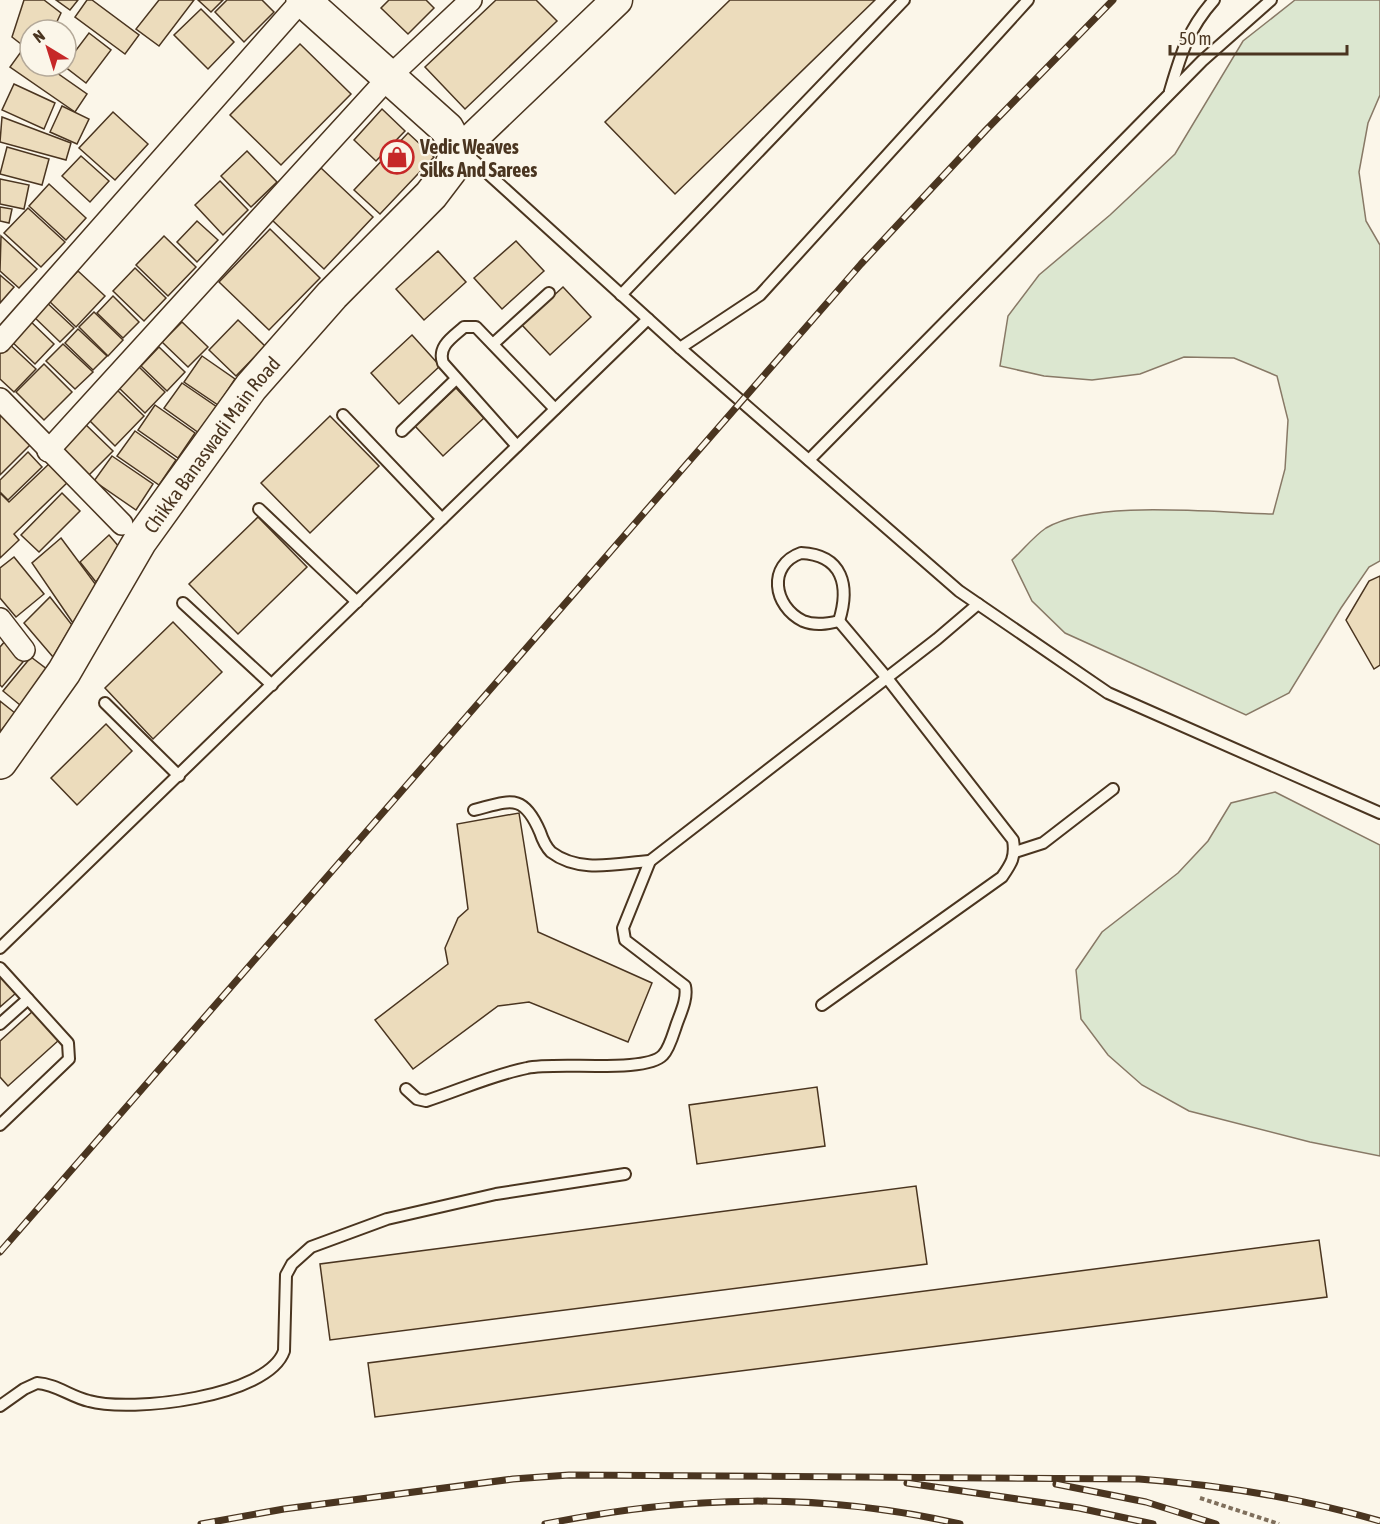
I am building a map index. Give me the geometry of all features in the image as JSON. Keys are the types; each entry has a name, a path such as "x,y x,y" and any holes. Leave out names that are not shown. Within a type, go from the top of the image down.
{"main road":[{"path":"302,0 447,129 459,152 617,0"},
{"name":"Chikka Banaswadi Main Road","path":"0,762 64,672 140,541 251,387 332,295 431,195 450,170 459,152"}],"street":[{"path":"0,342 302,0"},
{"path":"48,451 388,78 471,0"},
{"path":"0,399 48,451 122,524"},
{"path":"0,619 24,650"}],"lane":[{"path":"621,295 904,0"},
{"path":"680,348 760,295 1028,0"},
{"path":"1169,94 1184,43 1202,14 1214,0"},
{"path":"809,460 1169,94 1271,0"},
{"path":"459,152 959,591 1108,693 1380,813"},
{"path":"493,344 549,293"},
{"path":"0,948 648,319"},
{"path":"517,446 442,363 440,356 442,347 464,327 476,327 555,409"},
{"path":"402,431 456,379"},
{"path":"343,415 442,519"},
{"path":"259,509 357,602"},
{"path":"814,553 836,569 843,579 846,597 839,621 816,624 802,620 790,610 777,586 781,566 791,556 814,553"},
{"path":"183,603 272,685"},
{"path":"406,1089 417,1099 426,1101 528,1067 576,1064 621,1066 655,1060 663,1055 687,992 685,986 625,940 623,928 650,861 887,678 978,604"},
{"path":"822,1005 1002,877 1013,862 1015,852 1013,840 887,678 839,621"},
{"path":"105,703 179,776"},
{"path":"1015,852 1043,843 1113,789"},
{"path":"474,810 513,801 521,803 532,814 549,850 565,860 601,866 650,861"},
{"path":"0,969 68,1043 69,1059 0,1125"},
{"path":"0,1024 28,999"},
{"path":"0,1406 37,1383 88,1401 160,1404 199,1397 252,1381 264,1375 281,1361 284,1351 286,1275 296,1260 311,1247 387,1219 496,1194 625,1174"}],"path":[{"path":"1200,1498 1279,1524"}],"green space":[{"path":"1295,0 1380,0 1380,95 1368,123 1359,172 1366,221 1380,245 1380,561 1369,567 1289,693 1246,715 1065,633 1032,601 1012,560 1046,528 1068,519 1094,513 1188,510 1273,514 1285,469 1288,420 1277,376 1234,358 1184,357 1140,374 1092,380 1044,376 1000,366 1008,316 1039,275 1110,215 1175,154 1243,41"},
{"path":"1275,792 1380,845 1380,1156 1310,1142 1189,1111 1142,1085 1108,1055 1081,1019 1076,970 1102,932 1178,873 1208,841 1231,803"}],"building":[{"path":"24,0 44,0 61,13 59,18 18,18"},
{"path":"56,0 78,0 70,10"},
{"path":"87,0 92,0 139,35 125,54 75,17"},
{"path":"159,0 194,0 159,46 136,29"},
{"path":"198,0 223,0 211,12"},
{"path":"227,0 262,0 274,12 244,42 215,12"},
{"path":"389,0 426,0 434,8 408,34 381,8"},
{"path":"496,0 536,0 557,21 465,109 425,67"},
{"path":"730,0 875,0 675,194 605,122"},
{"path":"201,9 234,42 208,69 174,35"},
{"path":"18,18 18,42 12,37"},
{"path":"89,33 111,50 86,83 78,77 78,48"},
{"path":"300,44 351,94 281,165 230,115"},
{"path":"18,56 18,73 10,67"},
{"path":"26,78 64,78 87,94 75,112"},
{"path":"14,84 55,103 44,129 2,110"},
{"path":"62,106 89,119 77,144 50,132"},
{"path":"382,109 405,131 376,161 354,140"},
{"path":"113,112 148,144 115,180 79,148"},
{"path":"2,117 71,143 66,160 0,142"},
{"path":"408,133 434,157 380,214 354,190"},
{"path":"7,147 49,159 42,185 0,174"},
{"path":"247,151 277,182 251,207 221,176"},
{"path":"81,156 109,181 90,202 62,176"},
{"path":"321,168 373,217 324,269 272,220"},
{"path":"0,179 29,185 24,209 0,204"},
{"path":"220,181 248,210 223,235 195,205"},
{"path":"49,184 86,218 66,240 29,206"},
{"path":"0,207 12,209 9,223 0,221"},
{"path":"28,208 65,242 41,267 4,233"},
{"path":"197,221 218,240 197,262 177,242"},
{"path":"270,229 320,278 269,330 219,282"},
{"path":"1,236 37,269 19,288 0,271"},
{"path":"164,236 196,267 168,296 136,265"},
{"path":"516,241 544,271 502,309 474,278"},
{"path":"438,251 466,282 424,320 396,289"},
{"path":"135,268 166,298 144,321 113,291"},
{"path":"78,271 105,296 76,327 49,301"},
{"path":"0,275 14,287 0,303"},
{"path":"563,287 591,317 550,355 522,325"},
{"path":"113,296 139,322 123,338 97,313"},
{"path":"44,300 74,328 60,342 31,314"},
{"path":"94,312 123,340 108,356 79,327"},
{"path":"27,318 54,344 35,364 8,338"},
{"path":"238,320 265,346 236,376 209,350"},
{"path":"182,322 208,347 188,367 162,342"},
{"path":"78,329 107,356 93,370 65,343"},
{"path":"412,335 440,366 399,404 371,373"},
{"path":"6,341 36,369 14,392 0,379 0,347"},
{"path":"63,344 93,372 75,389 46,361"},
{"path":"159,347 185,372 167,391 141,366"},
{"path":"202,356 235,379 218,405 184,382"},
{"path":"44,364 72,392 44,420 16,392"},
{"path":"138,366 165,392 145,413 118,387"},
{"path":"182,383 217,407 199,433 164,408"},
{"path":"456,388 484,418 443,456 415,426"},
{"path":"116,389 144,416 115,446 87,418"},
{"path":"155,405 195,433 178,458 138,430"},
{"path":"3,414 32,443 0,475 0,417"},
{"path":"330,416 379,466 310,533 261,483"},
{"path":"84,423 113,451 89,475 60,447"},
{"path":"135,431 176,460 159,485 117,456"},
{"path":"28,452 42,467 8,500 0,492 0,480"},
{"path":"112,456 153,484 136,510 94,481"},
{"path":"51,462 69,481 14,534 19,540 0,558 0,493 9,502"},
{"path":"62,493 80,511 39,552 21,535"},
{"path":"258,517 307,567 238,634 189,584"},
{"path":"109,535 120,548 96,582 80,562"},
{"path":"61,538 96,585 73,623 32,563"},
{"path":"14,557 44,594 16,617 0,598 0,568"},
{"path":"1380,576 1380,665 1374,669 1346,620 1369,581"},
{"path":"50,597 72,625 53,657 24,623"},
{"path":"173,622 222,672 153,739 105,688"},
{"path":"6,640 27,657 2,687 0,685 0,647"},
{"path":"31,657 48,670 20,705 3,691"},
{"path":"0,701 15,713 0,732"},
{"path":"106,724 132,751 77,805 51,778"},
{"path":"519,813 538,932 652,983 628,1042 529,1002 498,1006 413,1069 375,1020 448,964 445,948 458,918 468,909 457,824"},
{"path":"0,976 16,993 0,1007"},
{"path":"33,1011 59,1040 8,1086 0,1077 0,1041"},
{"path":"817,1087 825,1146 697,1164 689,1105"},
{"path":"916,1186 927,1264 330,1340 320,1264"},
{"path":"1319,1240 1327,1297 375,1417 368,1363"}],"railway":[{"path":"0,1252 861,264 986,130 1113,0"},
{"path":"201,1524 284,1509 513,1479 569,1475 1139,1479 1261,1494 1380,1521"},
{"path":"907,1483 1079,1508 1153,1524"},
{"path":"1056,1484 1146,1502 1216,1524"},
{"path":"545,1524 650,1507 752,1501 855,1506 960,1524"}],"place":[{"name":"Vedic Weaves Silks And Sarees","path":"397,157"}]}
